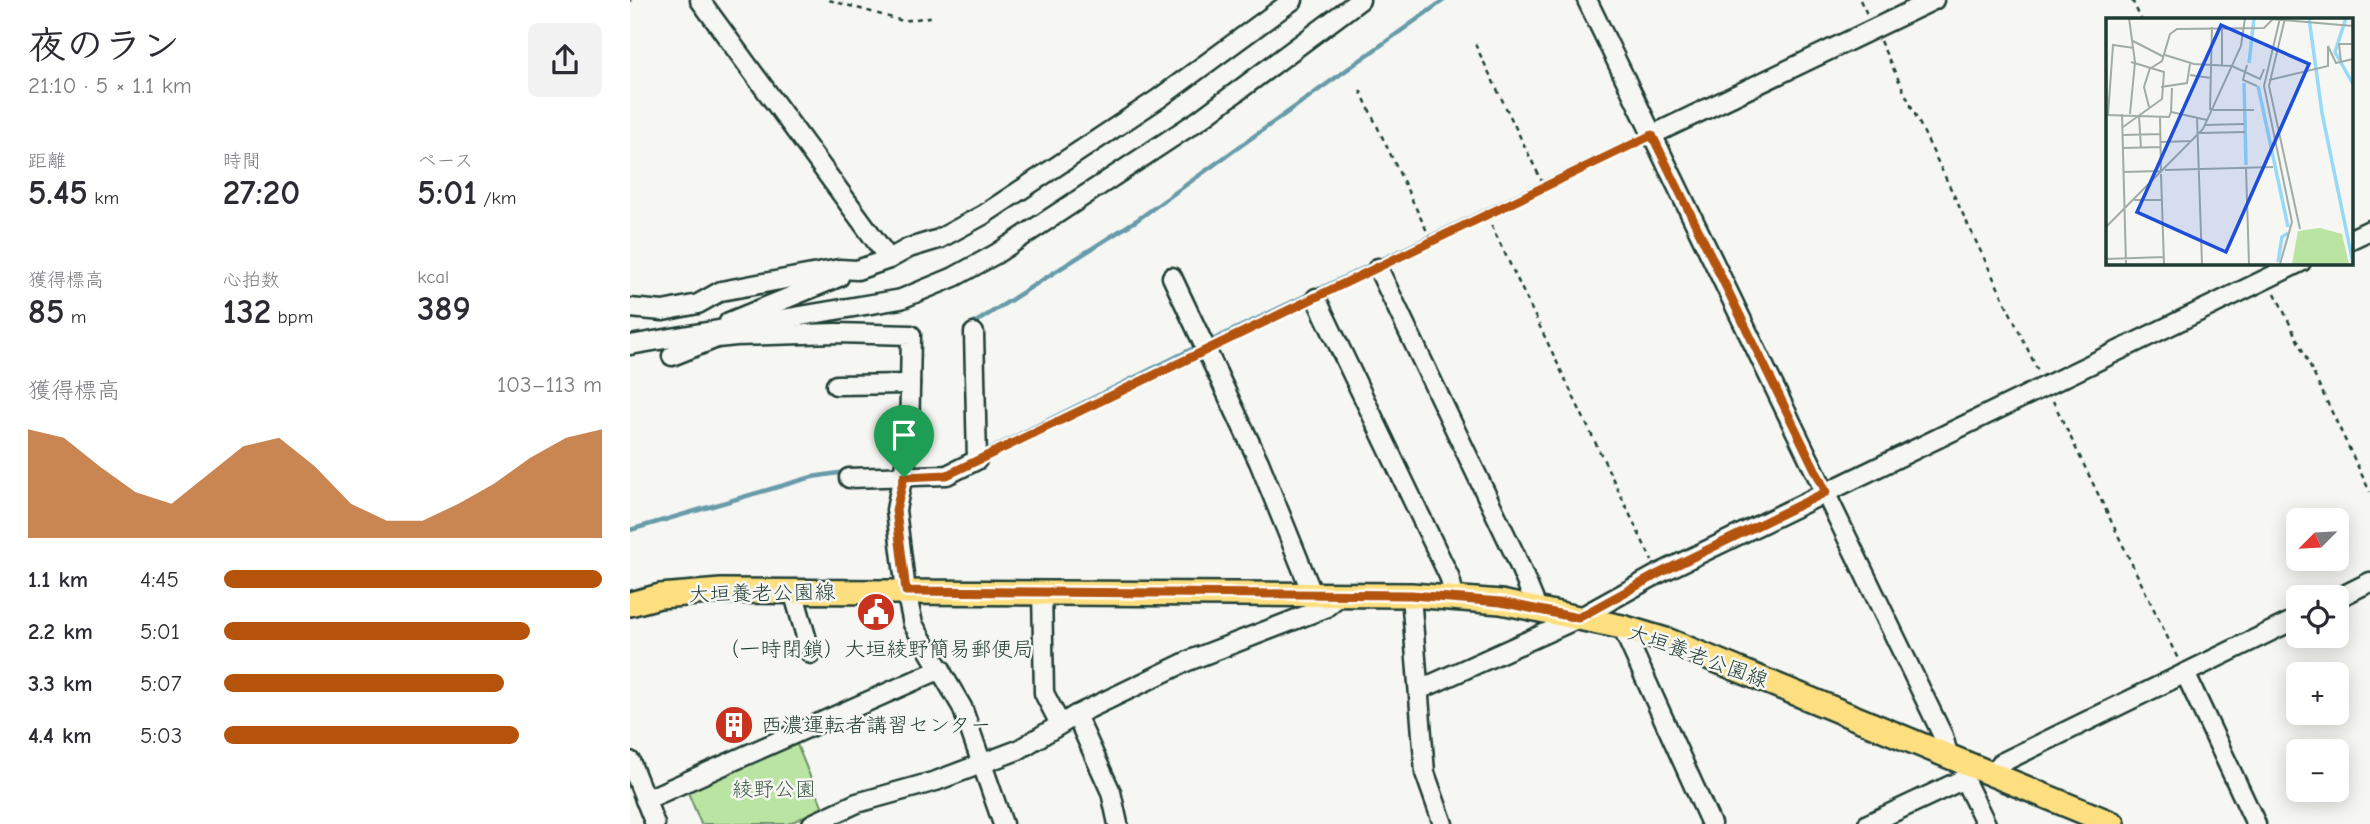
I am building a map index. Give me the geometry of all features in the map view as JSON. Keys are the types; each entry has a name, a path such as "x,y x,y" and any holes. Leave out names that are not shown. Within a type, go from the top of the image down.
{"main road":[{"name":"大垣養老公園線","path":"630,604 660,596 721,591 1042,591 1411,595 1455,598 1538,610 1669,641 1948,754 1967,771 1993,774 2113,824"}],"street":[{"path":"700,0 888,259"},
{"path":"672,356 718,334 733,318 888,259 909,248 939,239 983,215 1158,99 1293,0"},
{"path":"630,345 718,334 901,299 975,267 1199,120 1360,0"},
{"path":"1587,0 1943,736 1948,754"},
{"path":"1652,135 1934,0"},
{"path":"2352,238 2370,229"},
{"path":"1421,689 1578,618 1658,574 2297,264"},
{"path":"1378,268 1515,555 1538,610"},
{"path":"630,308 663,311 698,303 721,292 839,269 857,270"},
{"path":"1172,277 1259,462 1312,593"},
{"path":"1316,298 1449,576 1455,598"},
{"path":"718,334 836,332 911,335 909,443 896,510 906,591 913,624 962,707 1003,824"},
{"path":"849,478 947,475 977,460 974,333"},
{"path":"836,385 910,384"},
{"path":"2349,592 2370,582"},
{"path":"793,591 811,654"},
{"path":"1042,591 1044,693 1068,719 1111,792 1118,824"},
{"path":"812,824 857,803 984,764 1017,750 1068,719 1188,661 1325,608 1343,593"},
{"path":"1411,595 1421,689 1425,773 1443,824"},
{"path":"1993,774 2001,763 2286,624"},
{"path":"1622,628 1712,824"},
{"path":"645,800 941,669"},
{"path":"2185,673 2256,824"},
{"path":"630,761 655,824"},
{"path":"1868,824 1896,818 1967,771 1986,824"}],"path":[{"path":"829,0 903,21 935,16"},
{"path":"2132,0 2141,18"},
{"path":"1875,29 2185,673"},
{"path":"1475,44 1545,188"},
{"path":"1360,90 1432,243"},
{"path":"977,460 1652,135"},
{"path":"1487,216 1658,574"},
{"path":"2268,278 2370,492"}],"green space":[{"name":"綾野公園","path":"796,742 823,808 788,824 701,824 687,790"}],"waterway":[{"path":"966,338 965,329 1137,220 1444,0"},
{"path":"1208,342 1646,134"},
{"path":"982,453 1200,345"},
{"path":"630,530 812,477 845,472"}],"place":[{"name":"（一時閉鎖）大垣綾野簡易郵便局","path":"876,612"},
{"name":"西濃運転者講習センター","path":"734,725"}],"route":[{"path":"1652,135 1826,492 1598,604 1578,618 1501,602 1411,595 906,591 896,510 904,477 947,475 1652,135"}]}
